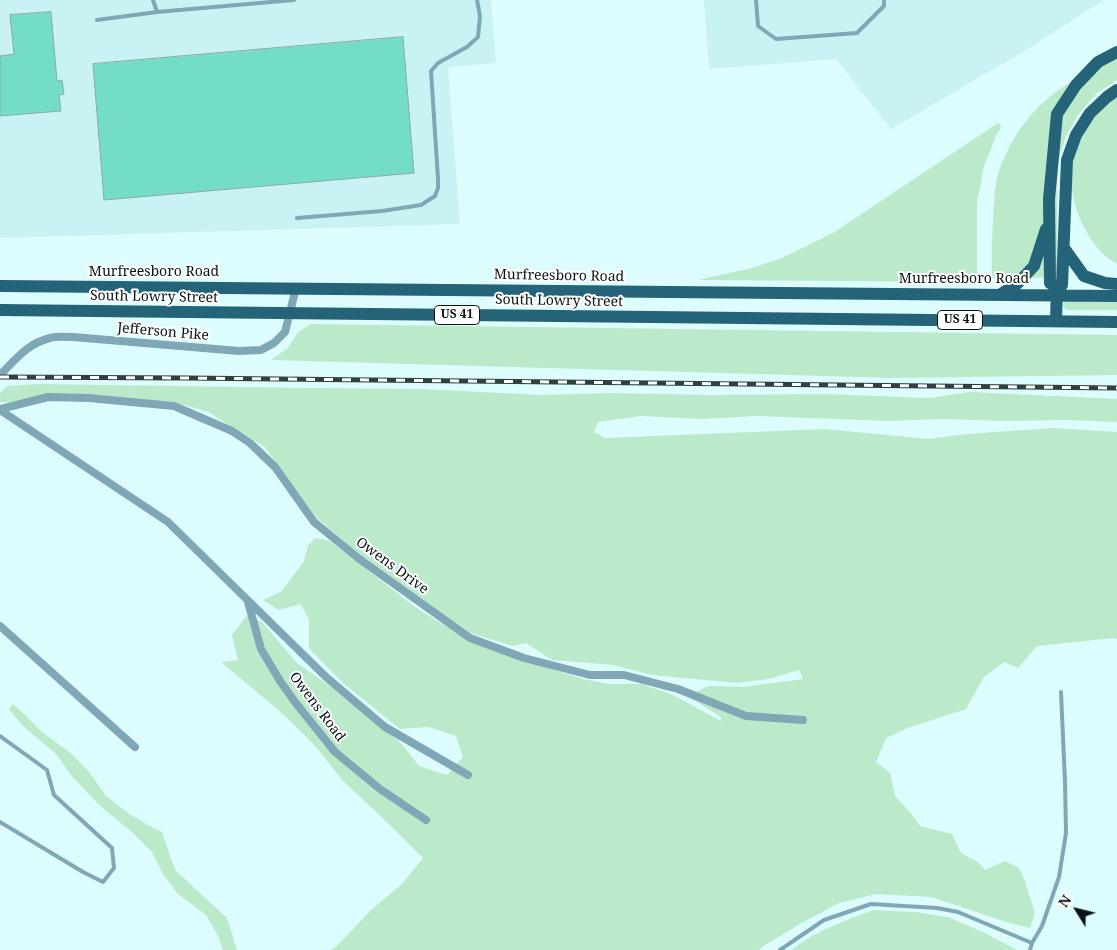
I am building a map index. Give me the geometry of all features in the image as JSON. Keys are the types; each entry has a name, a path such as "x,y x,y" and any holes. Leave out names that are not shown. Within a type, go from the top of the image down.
{"main road":[{"path":"1057,291 1050,284 1049,199 1058,114 1076,85 1098,62 1117,52"},
{"path":"1056,321 1057,291 1062,284 1067,160 1076,135 1090,113 1117,90"},
{"path":"1001,294 1017,284 1034,266 1050,220"},
{"path":"1064,248 1084,276 1105,283 1117,284"},
{"name":"Murfreesboro Road","path":"0,286 1001,294 1057,291 1117,296"},
{"name":"South Lowry Street","path":"0,310 1117,322"}],"street":[{"name":"Jefferson Pike","path":"0,375 35,343 51,338 73,337 239,351 262,350 274,343 285,332 296,288"},
{"name":"Owens Drive","path":"0,410 48,397 89,398 174,406 232,431 250,442 275,467 314,522 358,558 470,638 524,658 590,675 624,675 678,688 746,716 803,720"},
{"name":"Owens Drive","path":"0,410 168,522 326,677 385,727 468,775"},
{"name":"Owens Road","path":"248,600 261,649 280,680 334,752 380,789 426,820"},
{"path":"0,626 135,747"}],"lane":[{"path":"153,0 157,12"},
{"path":"97,20 157,12 294,0"},
{"path":"297,218 420,206 435,196 438,188 438,179 430,71 438,63 467,47 478,37 480,16 477,0"},
{"path":"756,0 758,26 776,39 857,33 884,6 884,0"},
{"path":"1030,950 1042,926 1059,877 1066,833 1061,692"},
{"path":"0,736 47,770 54,795 112,848 114,868 103,882 0,822"},
{"path":"780,950 824,920 871,904 937,908 958,912 1032,943"}],"shaded area":[{"path":"0,0 491,0 496,63 448,67 460,224 0,238"},
{"path":"704,0 1104,0 1021,53 891,129 836,59 709,69"}],"green space":[{"path":"1117,59 1117,80 1096,94 1078,115 1066,136 1059,159 1057,181 1057,273 1054,278 992,277 992,241 996,186 998,175 1009,148 1024,124 1043,102 1078,78"},
{"path":"1117,95 1117,264 1098,248 1084,227 1072,192 1072,168 1074,155 1083,131 1094,116"},
{"path":"998,123 1001,127 984,166 977,203 977,282 701,280 748,269 782,258 833,233"},
{"path":"1066,301 1117,301 1117,310 1067,310 1063,305"},
{"path":"311,324 1117,335 1117,375 894,378 271,360 288,348 298,332"},
{"path":"37,384 423,389 541,395 611,393 709,395 824,394 929,398 970,392 1117,399 1117,422 943,419 887,421 757,416 702,419 641,416 598,422 594,432 605,438 825,429 928,439 967,434 1053,428 1117,432 1117,639 1037,646 1018,668 1004,662 983,678 966,709 910,727 886,738 876,762 890,773 895,796 920,826 952,834 961,853 978,862 985,870 1005,861 1019,868 1035,913 1030,928 931,897 876,894 839,903 800,924 759,950 331,950 371,910 402,884 423,858 343,781 316,747 284,715 221,662 238,660 232,635 246,616 262,622 297,663 334,689 401,743 419,766 447,775 463,757 456,736 429,727 400,729 343,683 309,648 309,620 301,604 279,610 263,600 282,591 304,561 308,545 316,538 330,541 415,607 470,641 527,655 545,667 583,679 608,684 642,684 673,695 721,721 721,717 687,696 708,686 743,687 803,679 799,670 768,679 738,683 652,675 613,665 552,660 526,643 513,646 470,633 350,547 314,515 265,447 208,412 174,402 86,396 14,403 0,402 0,393 7,386"},
{"path":"13,704 42,732 73,755 90,773 106,796 128,813 162,832 175,870 227,918 237,950 223,950 218,936 206,915 178,894 163,874 152,852 134,834 99,805 70,774 56,754 23,726 9,709"},
{"path":"874,910 915,912 948,917 985,933 1017,950 791,950 821,931"}],"building":[{"path":"51,12 57,81 62,80 64,94 59,95 61,111 0,116 0,56 14,54 10,15"},
{"path":"403,37 414,173 104,200 93,64"}],"railway":[{"path":"0,377 1117,388"}]}
